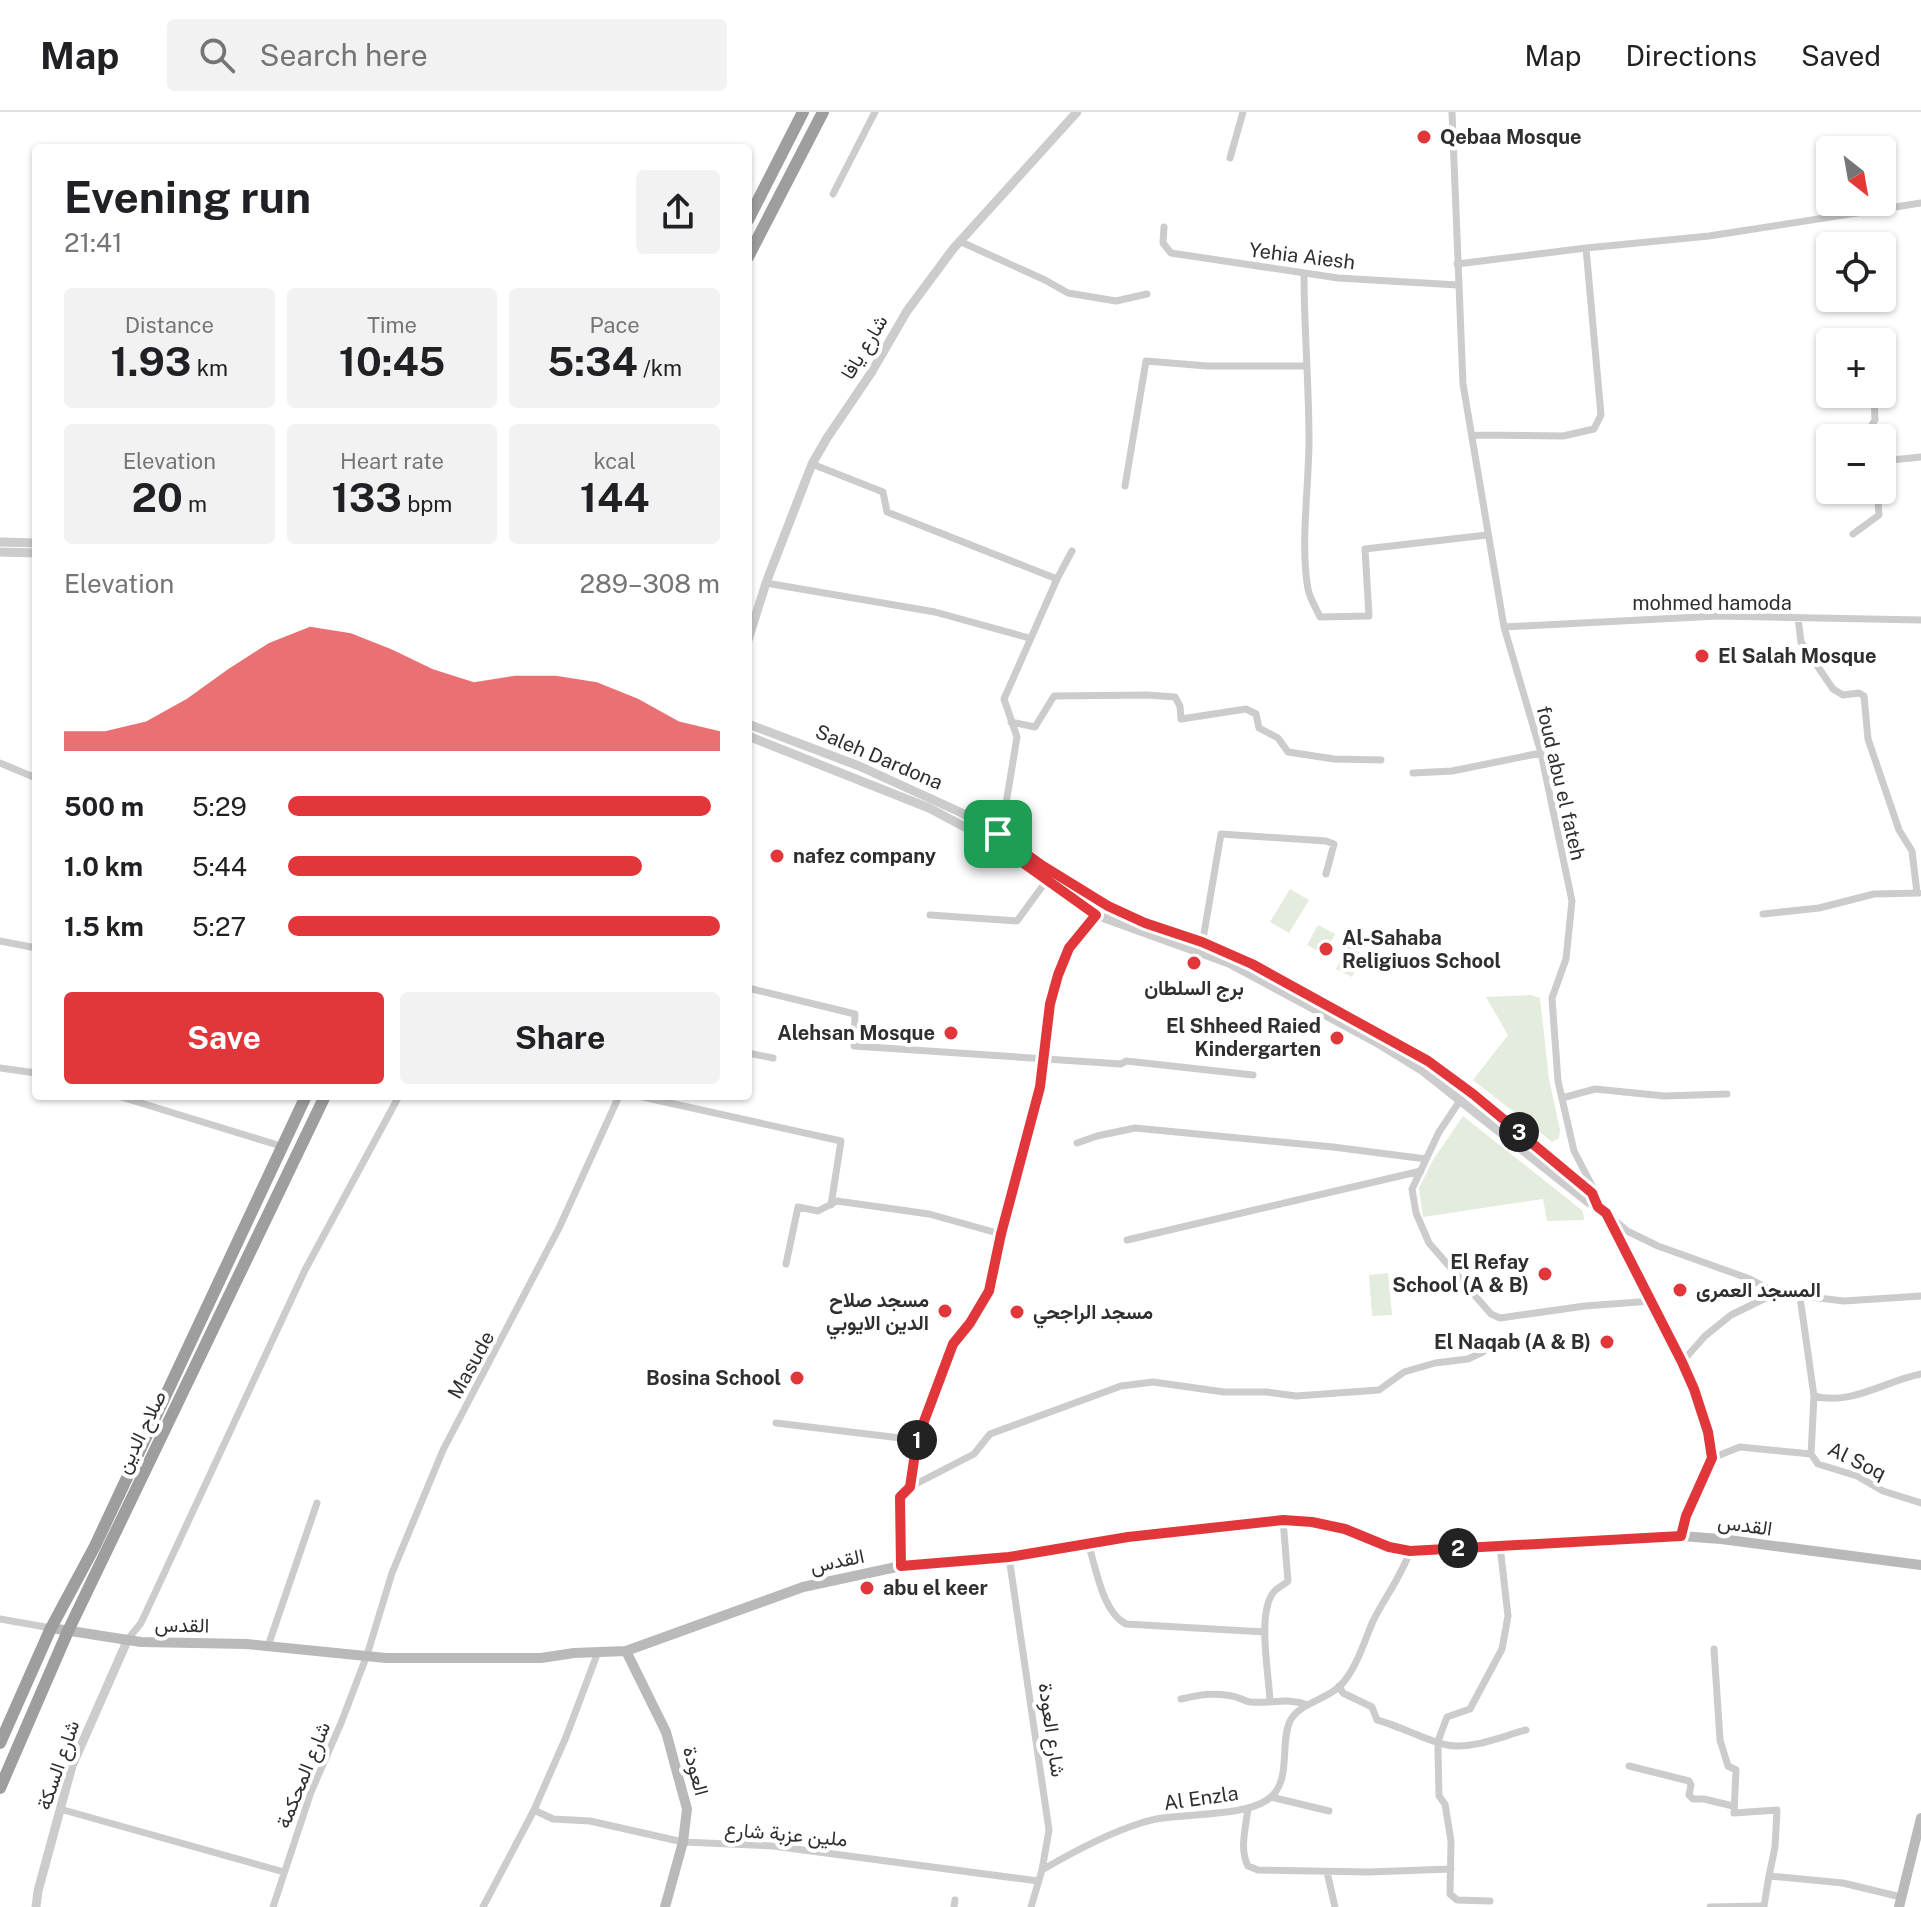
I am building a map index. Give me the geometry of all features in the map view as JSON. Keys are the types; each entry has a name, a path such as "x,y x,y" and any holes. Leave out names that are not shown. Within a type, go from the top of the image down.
{"highway":[{"path":"754,199 803,112"},
{"path":"752,249 823,112"},
{"name":"صلاح الدين","path":"0,1743 51,1628 95,1546 304,1100"},
{"name":"صلاح الدين","path":"0,1788 68,1631 323,1100"}],"main road":[{"name":"القدس","path":"51,1628 141,1642 268,1646 439,1659 541,1658 626,1651 803,1587 901,1566 1009,1557 1088,1543 1283,1520 1345,1529 1389,1547 1410,1551 1681,1536 1921,1565"},
{"name":"العودة","path":"626,1651 666,1732 687,1809 683,1842 665,1907"},
{"path":"1900,1902 1921,1818"}],"street":[{"path":"833,194 875,112"},
{"name":"شارع يافا","path":"752,627 812,464 907,311 959,241 1077,112"},
{"path":"1230,158 1243,112"},
{"name":"foud abu el fateh","path":"1452,112 1463,384 1504,627 1541,753 1572,901 1566,959 1552,998 1558,1081 1574,1151 1682,1362 1708,1432 1712,1458"},
{"path":"1457,264 1709,236 1921,203"},
{"name":"Yehia Aiesh","path":"1164,227 1163,243 1171,253 1304,273 1458,285"},
{"path":"959,241 1068,293 1116,301 1147,294"},
{"path":"1474,435 1563,436 1594,429 1601,415 1586,248"},
{"path":"1304,273 1309,444 1308,591 1320,617 1369,616 1365,549 1487,535"},
{"path":"1125,486 1146,361 1207,366 1305,366"},
{"path":"1896,460 1921,457"},
{"path":"812,464 883,492 887,512 1057,579"},
{"path":"1853,534 1879,515 1878,504"},
{"path":"0,542 32,543"},
{"path":"997,838 1004,816 1017,737 1004,699 1029,638 1072,551"},
{"path":"0,552 32,553"},
{"path":"766,583 935,612 1029,638"},
{"name":"mohmed hamoda","path":"1504,627 1718,616 1921,620"},
{"path":"1763,914 1819,908 1874,894 1919,894 1912,851 1899,830 1868,739 1864,696 1859,693 1843,695 1833,689 1801,642 1798,618"},
{"path":"1011,722 1035,727 1054,696 1175,697 1180,706 1181,719 1246,709 1256,714 1259,728 1278,738 1288,752 1334,759 1381,760"},
{"name":"Saleh Dardona","path":"752,726 859,766 962,813 1108,906 1252,964 1428,1061 1473,1094 1592,1193 1602,1210"},
{"name":"Saleh Dardona","path":"752,738 997,838 1047,880 1096,915 1201,946 1376,1042 1461,1099 1627,1231 1750,1279 1776,1293 1844,1301 1921,1296"},
{"path":"1413,773 1452,771 1541,753"},
{"path":"0,763 32,776"},
{"path":"1201,946 1221,834 1334,844 1326,874"},
{"path":"930,915 1017,921 1047,880"},
{"path":"910,1487 917,1440 953,1344 989,1291 1001,1234 1026,1147 1044,1059 1050,1004 1058,975 1069,948 1096,915"},
{"path":"0,941 32,945"},
{"path":"752,989 855,1014 854,1046 1121,1064 1126,1061 1253,1075"},
{"path":"752,1054 773,1058"},
{"path":"0,1068 32,1072"},
{"path":"1562,1098 1595,1089 1664,1096 1727,1094"},
{"path":"1461,1099 1439,1132 1412,1189 1416,1213 1429,1243 1497,1318 1652,1301"},
{"path":"140,1100 281,1146"},
{"path":"128,1639 141,1623 305,1270 397,1100"},
{"name":"Masude","path":"367,1655 392,1573 443,1450 552,1241 617,1100"},
{"path":"656,1100 841,1141 831,1205"},
{"path":"1077,1143 1135,1128 1426,1159"},
{"path":"1127,1240 1421,1171"},
{"path":"786,1264 798,1207 818,1211 837,1201 929,1214 1001,1234"},
{"path":"1682,1362 1705,1336 1731,1315 1776,1293"},
{"path":"1800,1297 1814,1396 1811,1454"},
{"path":"901,1566 900,1497 910,1487 974,1454 990,1434 1121,1386 1153,1382 1224,1392 1296,1396 1379,1390 1404,1372 1435,1363 1468,1359 1483,1352"},
{"path":"1814,1396 1828,1400 1846,1399 1921,1374"},
{"path":"776,1423 917,1440"},
{"name":"Al Soq","path":"1712,1458 1740,1447 1811,1454 1818,1464 1857,1476 1883,1491 1921,1503"},
{"path":"1681,1536 1686,1516 1712,1458"},
{"path":"268,1646 317,1503"},
{"path":"1270,1701 1266,1610 1273,1593 1288,1581 1283,1520"},
{"path":"1088,1543 1107,1601 1117,1619 1126,1624 1265,1632"},
{"path":"1490,1901 1457,1904 1450,1894 1448,1821 1445,1804 1439,1796 1438,1741 1447,1717 1470,1709 1502,1649 1508,1616 1500,1546"},
{"path":"1329,1811 1271,1797 1281,1780 1286,1732 1292,1717 1339,1686 1403,1570 1410,1551"},
{"name":"شارع العودة","path":"1009,1557 1049,1830 1031,1907"},
{"path":"0,1619 51,1628"},
{"name":"شارع السكة","path":"36,1907 72,1766 128,1639"},
{"path":"1710,1907 1764,1906 1775,1847 1777,1810 1734,1813 1736,1770 1728,1766 1720,1740 1714,1649"},
{"path":"483,1907 534,1810 598,1652"},
{"name":"شارع المحكمة","path":"273,1907 311,1792 367,1655"},
{"path":"1339,1686 1343,1693 1372,1707 1377,1720 1445,1745 1459,1746 1526,1730"},
{"path":"1181,1699 1216,1693 1248,1702 1297,1701 1308,1705"},
{"path":"1629,1766 1689,1781 1689,1795 1693,1799 1733,1806"},
{"name":"Al Enzla","path":"1042,1870 1142,1822 1248,1808 1271,1797"},
{"path":"1248,1808 1243,1844 1248,1866 1258,1870 1451,1869"},
{"path":"60,1809 284,1872"},
{"name":"ملين عزبة شارع","path":"534,1810 553,1819 590,1821 683,1842 773,1846 1038,1881"},
{"path":"1327,1872 1335,1907"},
{"path":"1769,1876 1843,1883 1900,1902"}],"green space":[{"path":"1290,889 1309,900 1289,933 1270,922"},
{"path":"1318,925 1335,934 1324,954 1307,945"},
{"path":"1348,946 1364,955 1352,977 1336,969"},
{"path":"1531,995 1540,998 1549,1079 1560,1130 1559,1138 1552,1142 1473,1080 1508,1035 1486,997"},
{"path":"1463,1116 1583,1211 1584,1220 1547,1221 1543,1199 1423,1217 1419,1188 1433,1160"},
{"path":"1388,1273 1392,1315 1372,1316 1369,1275"}],"place":[{"name":"Qebaa Mosque","path":"1424,137"},
{"name":"El Salah Mosque","path":"1702,656"},
{"name":"nafez company","path":"777,856"},
{"name":"Al-Sahaba Religiuos School","path":"1326,949"},
{"name":"برج السلطان","path":"1194,963"},
{"name":"Alehsan Mosque","path":"951,1033"},
{"name":"El Shheed Raied Kindergarten","path":"1337,1038"},
{"name":"El Refay School (A & B)","path":"1545,1274"},
{"name":"المسجد العمرى","path":"1680,1290"},
{"name":"مسجد صلاح الدين الايوبي","path":"945,1311"},
{"name":"مسجد الراجحي","path":"1017,1312"},
{"name":"El Naqab (A & B)","path":"1607,1342"},
{"name":"Bosina School","path":"797,1378"},
{"name":"abu el keer","path":"867,1588"}],"route":[{"path":"998,834 1070,884 1108,906 1145,923 1229,953 1384,1034 1473,1094 1592,1193 1598,1207 1606,1213 1662,1321 1694,1389 1708,1432 1712,1458 1686,1516 1681,1536 1410,1551 1389,1547 1345,1529 1283,1520 1128,1537 1009,1557 901,1566 900,1497 910,1487 917,1440 953,1344 989,1291 1040,1087 1050,1004 1058,975 1069,948 1096,915 995,843 998,834"}]}
